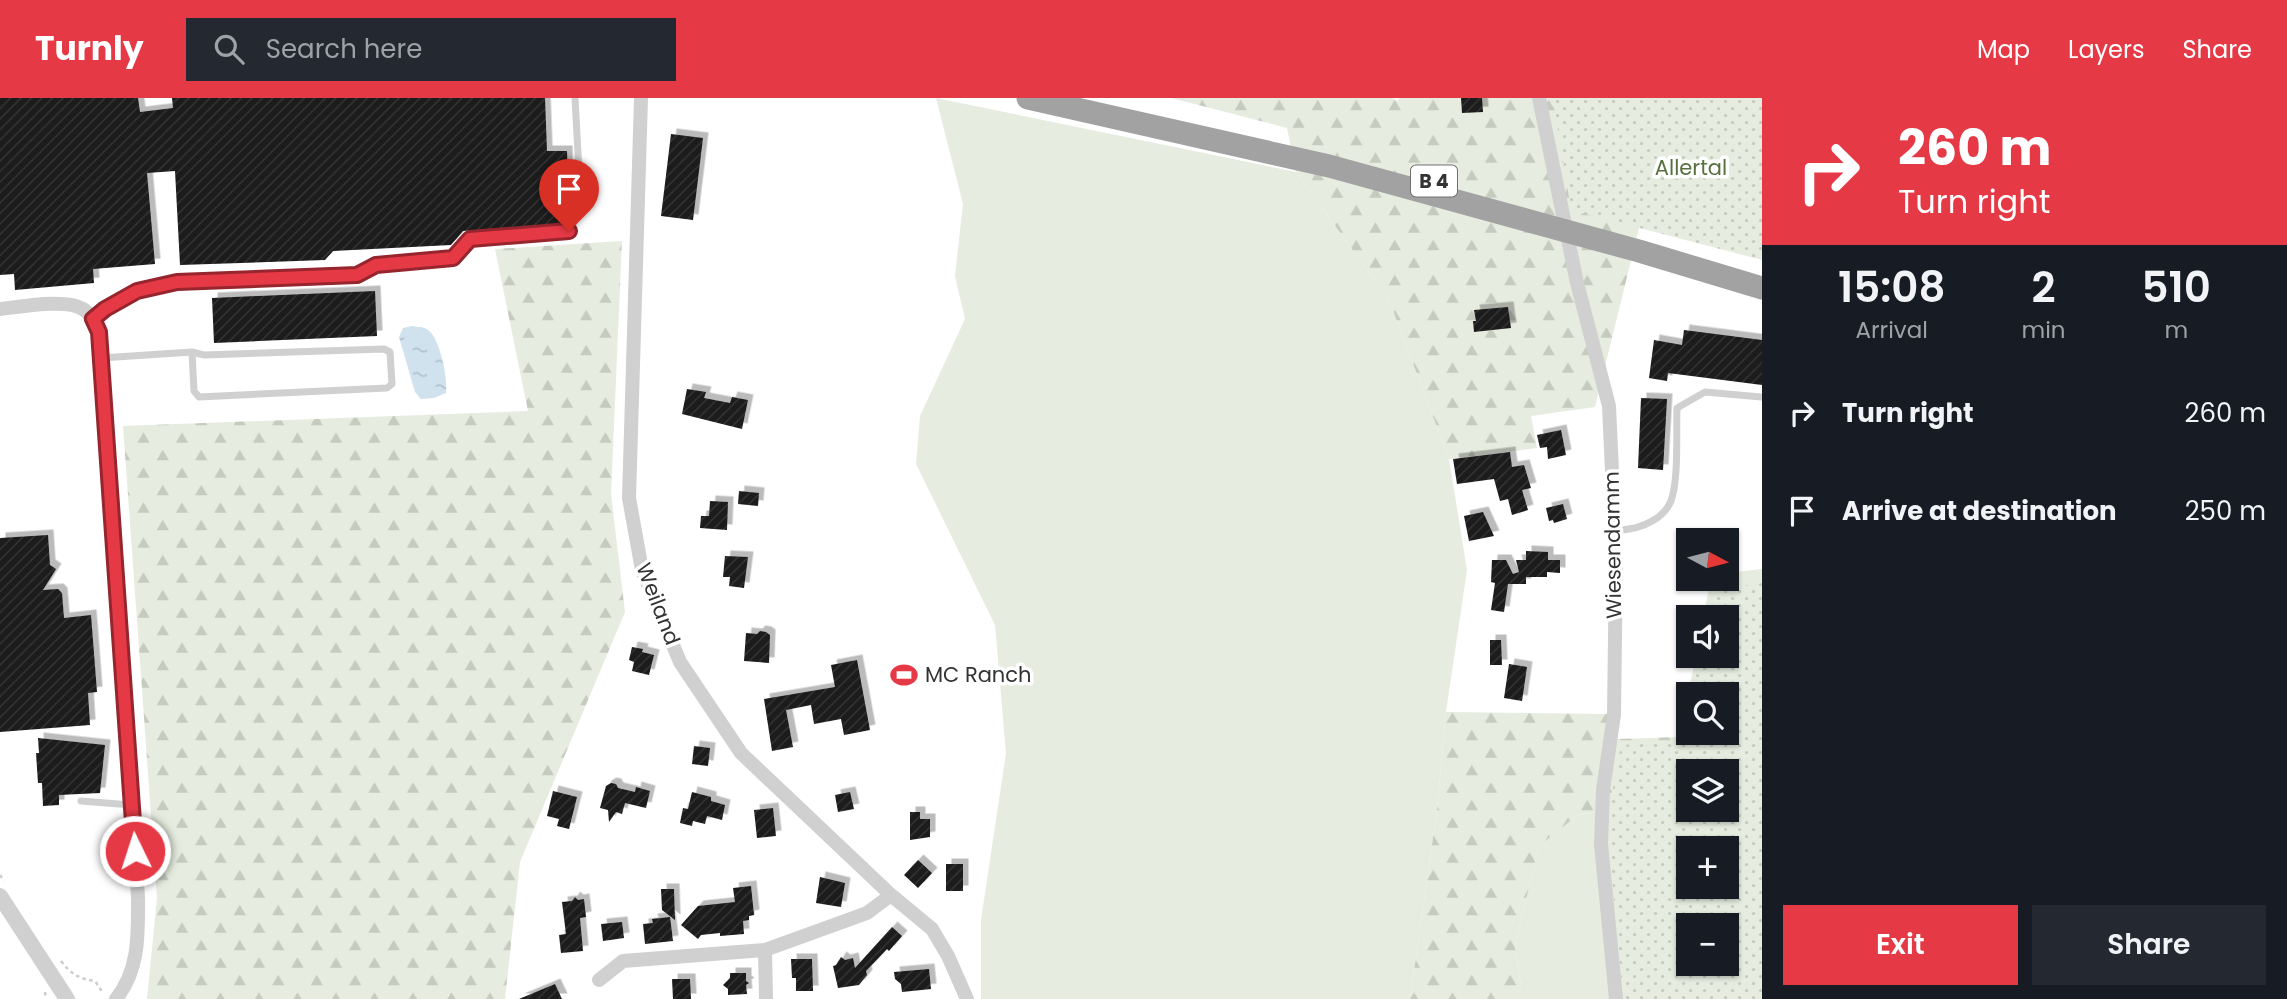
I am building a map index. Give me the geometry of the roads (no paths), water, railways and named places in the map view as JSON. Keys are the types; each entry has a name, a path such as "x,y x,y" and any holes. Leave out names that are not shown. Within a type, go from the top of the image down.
{"highway":[{"name":"B 4","path":"1028,98 1329,166 1762,288"},
{"name":"B 4","path":"1103,98 1333,152 1762,274"}],"street":[{"name":"Weiland","path":"640,98 629,498 642,570 680,662 741,754 891,895 932,929 948,956 967,999"},
{"name":"Wiesendamm","path":"1539,98 1577,283 1609,407 1615,531 1614,715 1603,790 1601,844 1616,999"},
{"path":"0,309 69,304 83,309 93,319 99,332 104,476 138,897 136,957 130,975 116,999"},
{"path":"4,891 67,999"},
{"path":"599,980 623,961 765,950 867,913 891,895"},
{"path":"765,950 766,999"}],"lane":[{"path":"93,319 137,291 177,282 357,275 376,265 453,258 470,239 569,231 581,209 575,98"},
{"path":"101,358 192,352 204,355 388,349 391,384 387,388 199,397 194,391 192,352"},
{"path":"1615,531 1644,526 1659,517 1667,508 1675,479 1677,408 1705,392 1761,397"},
{"path":"81,802 131,805"}],"water":[{"path":"412,326 428,330 439,350 446,393 434,398 421,399 415,392 399,337 403,328"}],"place":[{"name":"MC Ranch","path":"904,675"}],"park label":[{"name":"Allertal","path":"1691,168"}]}
